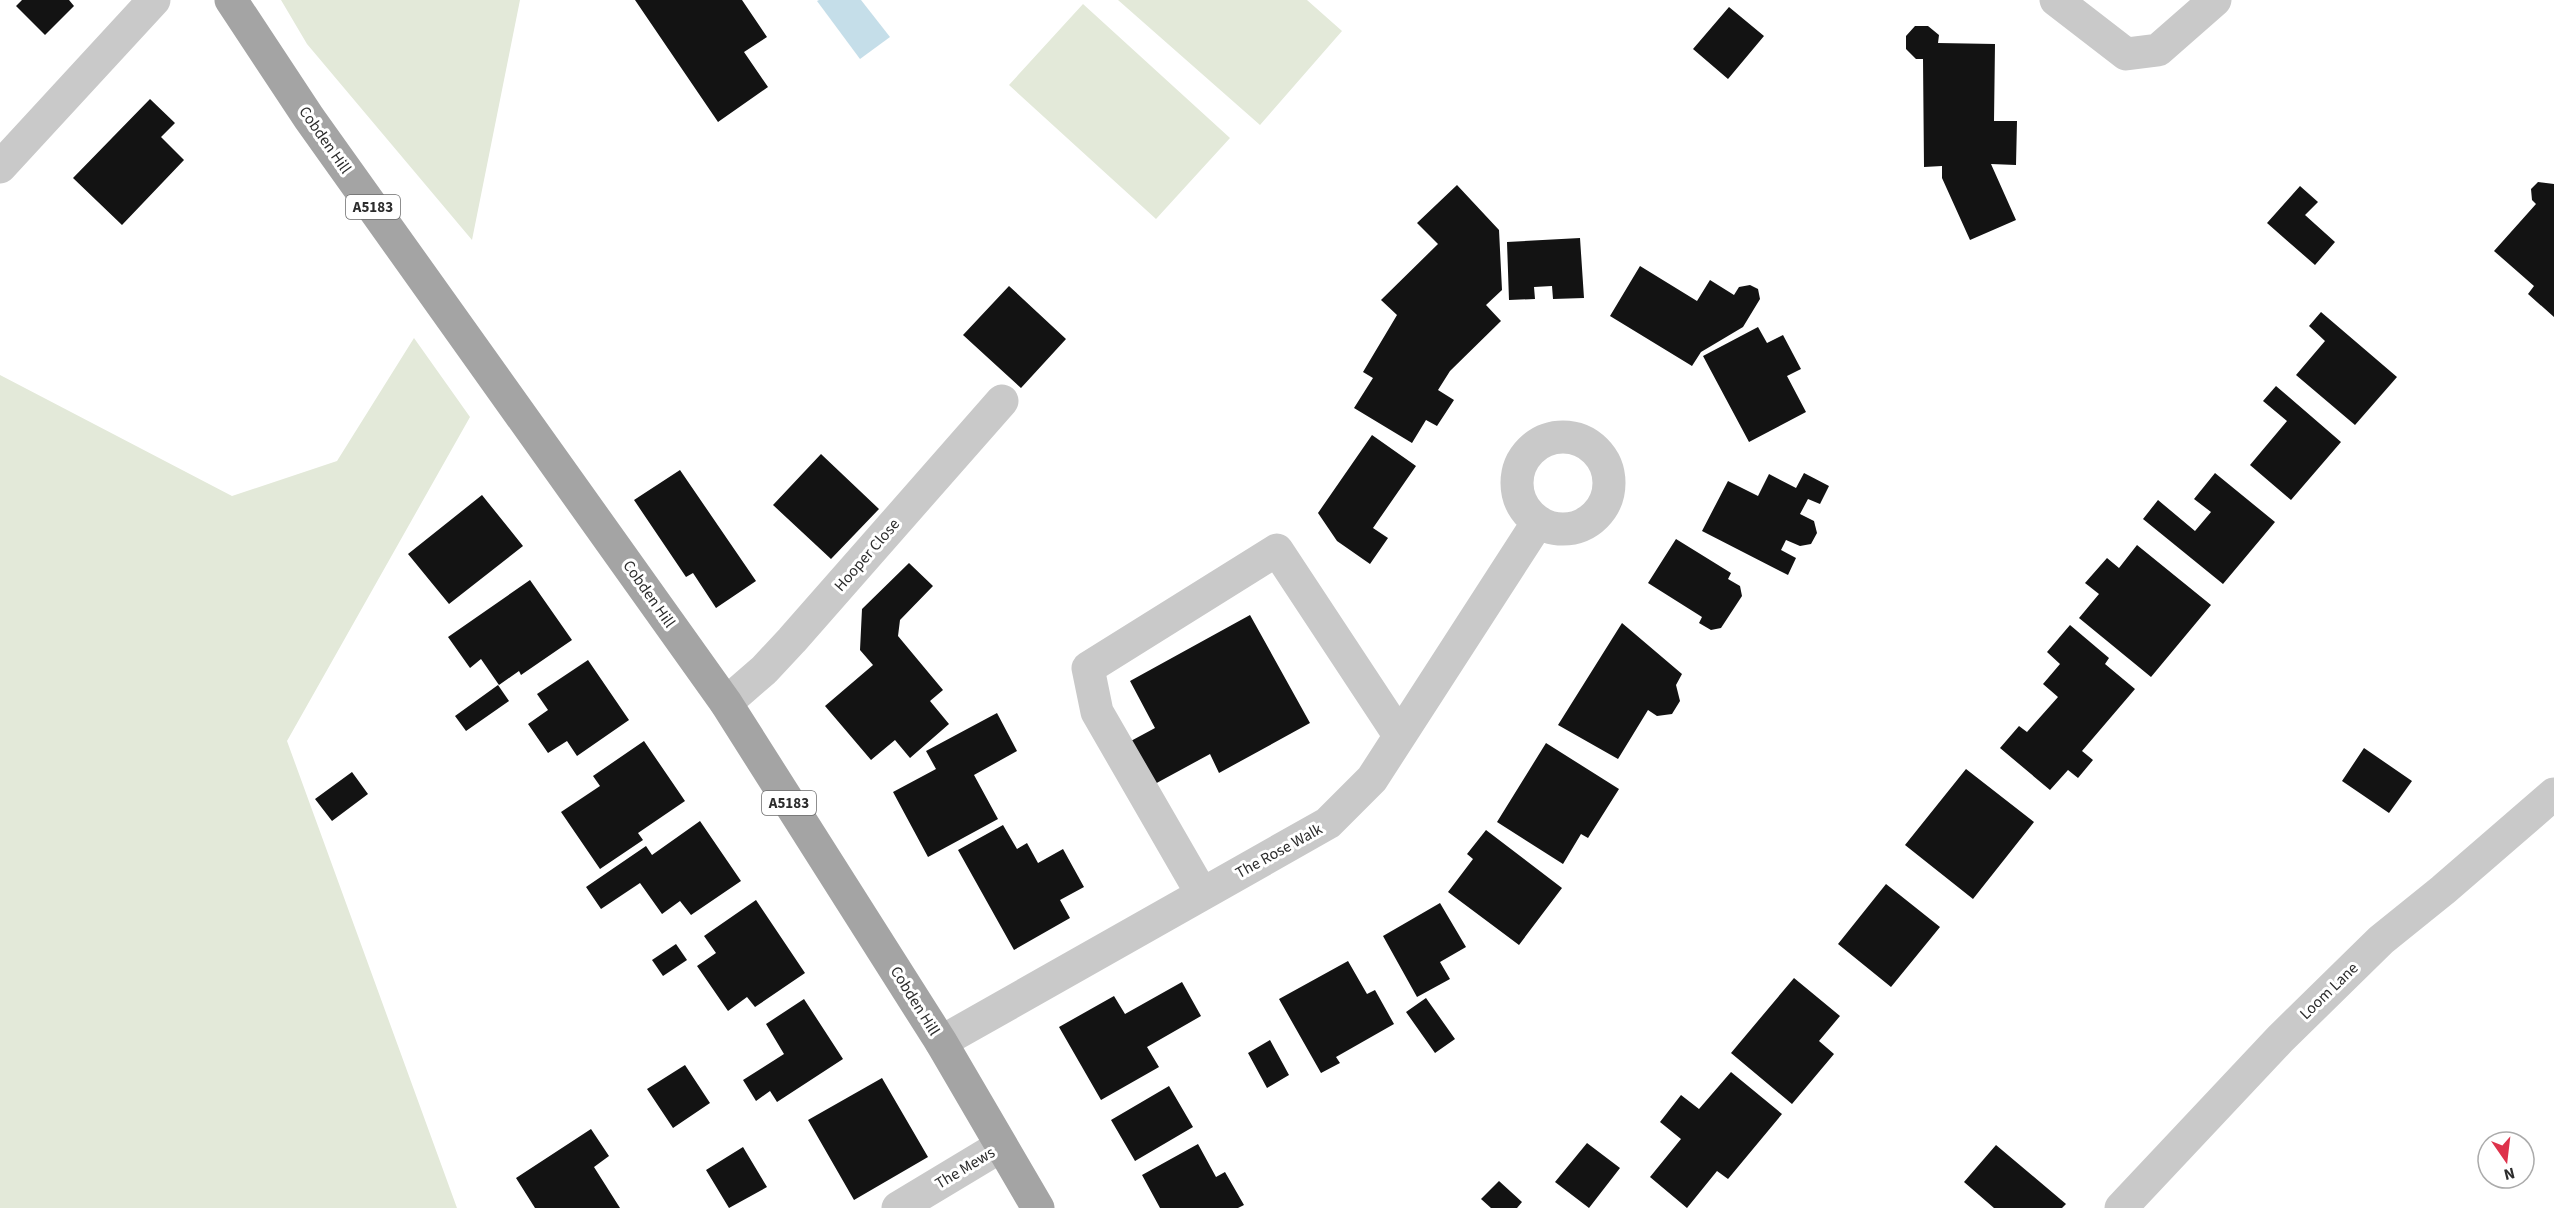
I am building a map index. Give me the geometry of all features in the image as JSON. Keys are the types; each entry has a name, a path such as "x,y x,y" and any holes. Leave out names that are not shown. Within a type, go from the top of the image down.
{"main road":[{"name":"Cobden Hill","path":"231,0 309,118 726,703 941,1042 1038,1208"}],"street":[{"path":"0,167 154,0"},
{"path":"2056,0 2126,54 2158,50 2215,0"},
{"name":"Hooper Close","path":"726,703 764,670 792,640 1002,401"},
{"name":"The Rose Walk","path":"941,1042 1328,823 1372,779 1538,522"},
{"path":"1202,894 1096,712 1088,668 1277,549 1399,735"},
{"name":"Loom Lane","path":"2121,1208 2280,1038 2381,940 2554,794"},
{"name":"The Mews","path":"898,1208 1001,1146"}],"green space":[{"path":"281,0 520,0 472,240 307,44"},
{"path":"1118,0 1307,0 1342,31 1260,125"},
{"path":"1083,4 1230,138 1156,219 1009,85"},
{"path":"414,338 470,417 287,741 457,1208 0,1208 0,375 232,496 337,461"}],"water":[{"path":"861,0 890,37 860,59 817,1"}],"building":[{"path":"22,0 69,0 74,6 45,35 16,6"},
{"path":"635,0 742,0 767,37 744,52 768,87 718,122"},
{"path":"1729,7 1764,36 1728,79 1693,49"},
{"path":"1915,26 1928,26 1939,35 1938,43 1995,44 1994,121 2017,121 2016,165 1991,164 2016,220 1970,240 1942,178 1942,166 1924,167 1923,59 1916,59 1906,49 1906,36"},
{"path":"150,99 175,123 161,137 184,160 122,225 73,178"},
{"path":"2538,182 2554,184 2554,317 2528,294 2534,286 2494,251 2536,204 2532,200 2531,189"},
{"path":"1457,185 1499,230 1502,290 1486,305 1501,321 1450,371 1438,390 1454,400 1437,426 1426,420 1412,443 1354,408 1373,378 1363,372 1397,315 1381,300 1438,244 1417,223"},
{"path":"2300,186 2318,202 2305,215 2335,242 2315,265 2267,223"},
{"path":"1580,238 1584,298 1553,299 1552,286 1534,287 1535,299 1509,300 1507,242"},
{"path":"1640,266 1697,301 1710,280 1734,295 1739,287 1750,285 1758,289 1760,299 1743,327 1701,352 1692,366 1610,316"},
{"path":"1009,286 1066,339 1021,388 963,335"},
{"path":"2321,312 2397,377 2355,425 2296,375 2325,341 2309,326"},
{"path":"1758,327 1767,343 1783,335 1801,369 1787,376 1806,412 1749,442 1703,356"},
{"path":"2276,386 2341,442 2291,500 2250,465 2287,421 2263,401"},
{"path":"1372,435 1416,466 1373,528 1388,538 1370,564 1337,541 1318,513"},
{"path":"821,454 879,509 831,559 773,505"},
{"path":"680,470 756,581 716,608 693,573 686,577 634,500"},
{"path":"1804,473 1829,486 1820,504 1808,499 1800,514 1814,521 1817,533 1811,544 1800,546 1786,540 1781,550 1796,558 1788,575 1702,531 1728,481 1758,496 1769,474 1796,488"},
{"path":"2215,473 2275,522 2223,584 2143,519 2158,500 2195,531 2211,512 2194,499"},
{"path":"482,495 523,546 449,604 408,554"},
{"path":"1676,539 1731,573 1728,579 1740,586 1742,596 1721,628 1711,630 1699,623 1702,617 1648,583"},
{"path":"2137,545 2211,605 2151,677 2079,618 2099,594 2085,583 2107,558 2119,568"},
{"path":"909,563 933,586 900,620 898,636 943,690 930,701 949,724 910,758 895,740 871,760 825,706 873,665 860,650 862,609"},
{"path":"530,580 572,640 521,675 519,671 499,685 481,659 470,668 448,637"},
{"path":"1250,615 1310,723 1219,773 1210,754 1153,785 1129,742 1155,728 1130,681"},
{"path":"1622,623 1682,674 1676,685 1680,701 1672,714 1657,716 1648,710 1618,759 1558,725"},
{"path":"2070,625 2109,658 2105,664 2135,689 2082,751 2093,760 2078,778 2068,770 2050,790 2000,748 2019,726 2027,732 2058,697 2043,684 2060,664 2047,652"},
{"path":"588,660 629,720 577,756 567,741 548,753 528,724 548,710 537,694"},
{"path":"498,685 509,701 466,731 455,716"},
{"path":"997,713 1017,751 974,775 998,819 928,857 893,792 936,769 926,751"},
{"path":"644,741 685,801 638,833 643,840 600,869 561,812 600,786 593,776"},
{"path":"1546,743 1619,789 1588,838 1581,834 1563,864 1497,822"},
{"path":"2364,748 2412,781 2389,813 2342,781"},
{"path":"1966,769 2034,822 1973,899 1905,845"},
{"path":"352,772 368,794 332,821 315,799"},
{"path":"700,821 741,881 691,915 680,901 662,914 640,883 601,909 586,887 646,846 652,855"},
{"path":"1003,825 1017,849 1027,843 1038,863 1063,849 1084,887 1060,900 1070,918 1014,950 958,850"},
{"path":"1486,830 1562,888 1519,945 1448,892 1473,859 1467,854"},
{"path":"1886,884 1940,927 1891,987 1838,944"},
{"path":"756,900 805,973 755,1007 747,997 728,1011 697,966 716,953 704,936"},
{"path":"1440,903 1466,947 1440,962 1450,979 1417,997 1383,936"},
{"path":"676,944 687,960 663,976 652,960"},
{"path":"1348,961 1367,994 1375,990 1394,1024 1336,1057 1340,1063 1321,1073 1279,999"},
{"path":"1794,978 1840,1016 1819,1041 1834,1054 1792,1104 1731,1053"},
{"path":"1182,982 1201,1016 1147,1047 1159,1067 1101,1100 1059,1027 1114,996 1125,1014"},
{"path":"1426,998 1455,1039 1435,1053 1406,1012"},
{"path":"804,999 843,1059 777,1102 770,1091 756,1101 743,1080 784,1054 766,1024"},
{"path":"1270,1040 1289,1075 1267,1088 1248,1053"},
{"path":"685,1065 710,1103 673,1128 647,1089"},
{"path":"1731,1072 1782,1114 1728,1179 1717,1171 1687,1208 1650,1177 1681,1139 1660,1122 1681,1095 1699,1109"},
{"path":"882,1078 928,1157 854,1200 808,1120"},
{"path":"1169,1086 1193,1127 1135,1161 1111,1120"},
{"path":"591,1129 609,1156 594,1167 620,1208 535,1208 516,1178"},
{"path":"1587,1143 1620,1168 1589,1208 1555,1182"},
{"path":"1198,1144 1216,1177 1225,1172 1244,1205 1238,1208 1160,1208 1142,1175"},
{"path":"1996,1145 2066,1204 2062,1208 1994,1208 1964,1182"},
{"path":"743,1147 767,1187 729,1208 706,1170"},
{"path":"1499,1181 1522,1202 1517,1208 1491,1208 1481,1199"}]}
